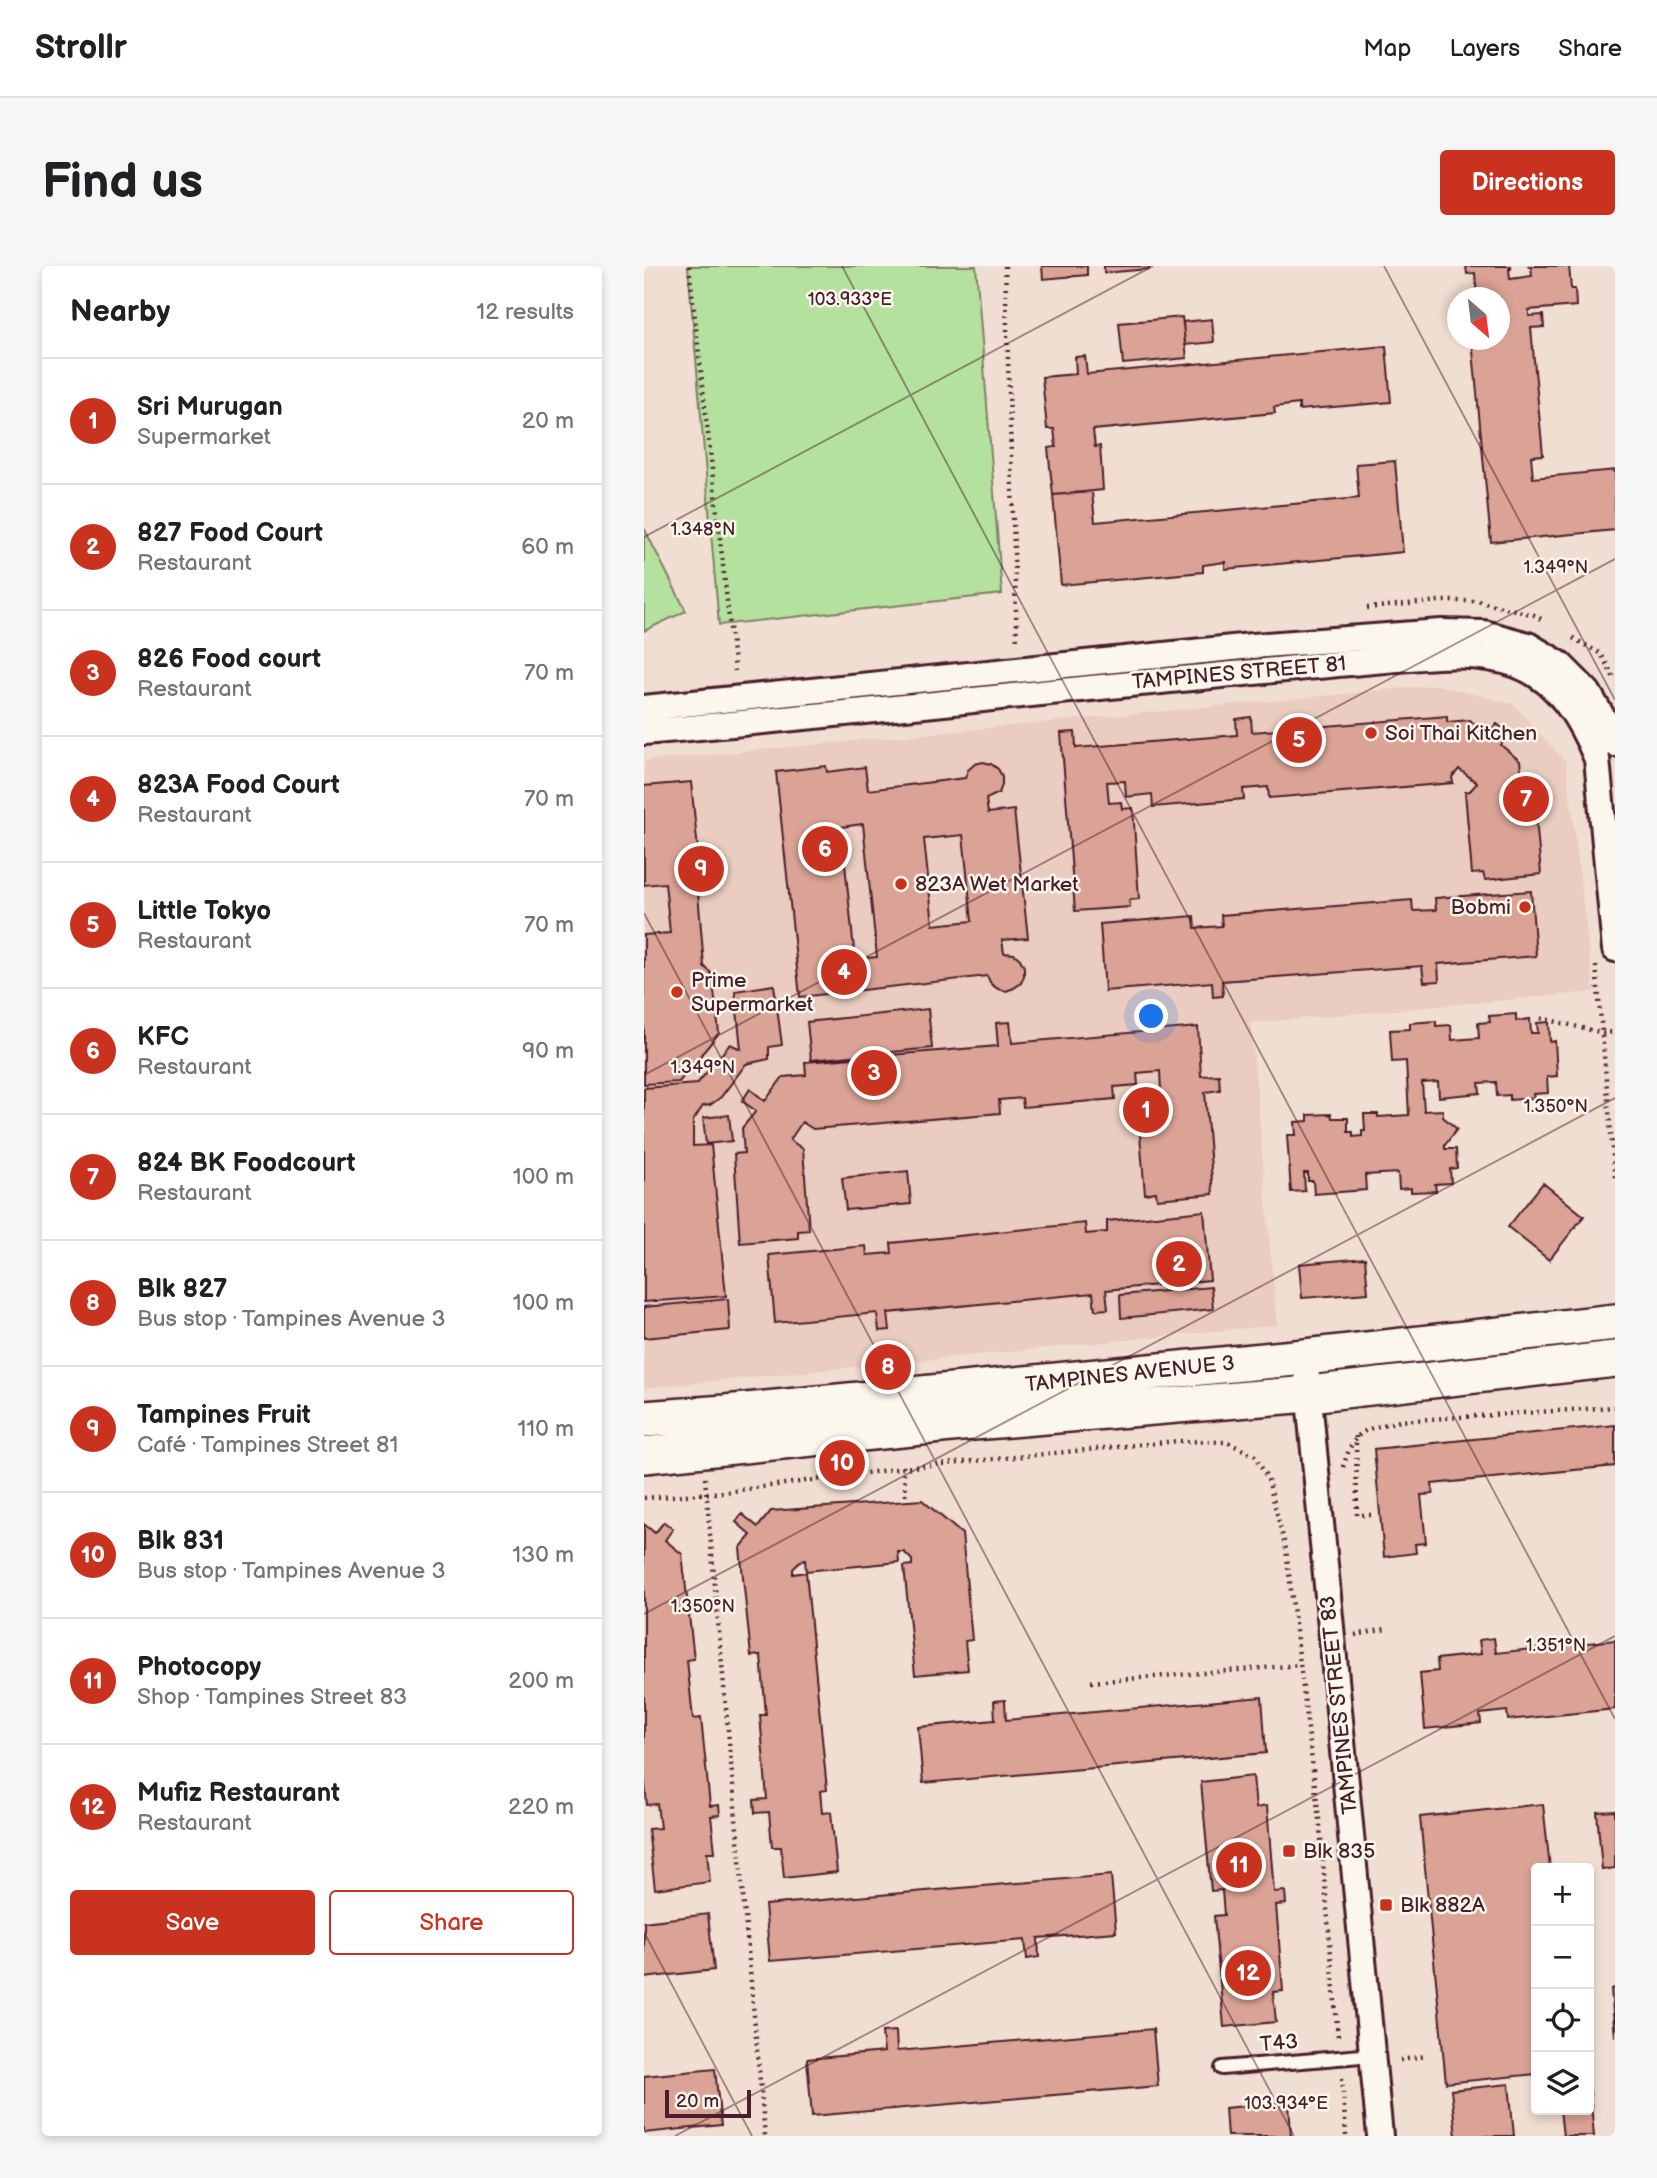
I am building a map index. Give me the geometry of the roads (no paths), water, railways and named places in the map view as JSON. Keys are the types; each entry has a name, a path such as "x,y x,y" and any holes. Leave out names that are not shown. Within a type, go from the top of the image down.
{"street":[{"name":"TAMPINES STREET 81","path":"644,708 1252,646 1441,632 1484,633 1528,645 1560,664 1588,692 1615,744"},
{"name":"TAMPINES STREET 81","path":"644,732 1031,692 1443,655 1480,656 1519,666 1546,682 1570,706 1586,733 1597,760 1605,956"},
{"name":"TAMPINES AVENUE 3","path":"644,1419 1305,1357 1615,1322"},
{"name":"TAMPINES STREET 83","path":"1305,1357 1380,2136"},
{"name":"TAMPINES AVENUE 3","path":"644,1455 961,1423 1309,1394 1615,1359"}],"lane":[{"name":"T43","path":"1222,2068 1373,2055"}],"place":[{"name":"Soi Thai Kitchen","path":"1371,733"},
{"name":"Little Tokyo","path":"1299,740"},
{"name":"824 BK Foodcourt","path":"1526,799"},
{"name":"KFC","path":"825,849"},
{"name":"Tampines Fruit","path":"701,869"},
{"name":"823A Wet Market","path":"901,884"},
{"name":"Bobmi","path":"1525,907"},
{"name":"823A Food Court","path":"844,972"},
{"name":"Prime Supermarket","path":"677,992"},
{"name":"826 Food court","path":"874,1073"},
{"name":"Sri Murugan","path":"1146,1110"},
{"name":"827 Food Court","path":"1179,1264"},
{"name":"Blk 827","path":"888,1367"},
{"name":"Blk 831","path":"842,1463"},
{"name":"Blk 835","path":"1289,1851"},
{"name":"Photocopy","path":"1239,1865"},
{"name":"Blk 882A","path":"1386,1905"},
{"name":"Mufiz Restaurant","path":"1248,1973"}]}
